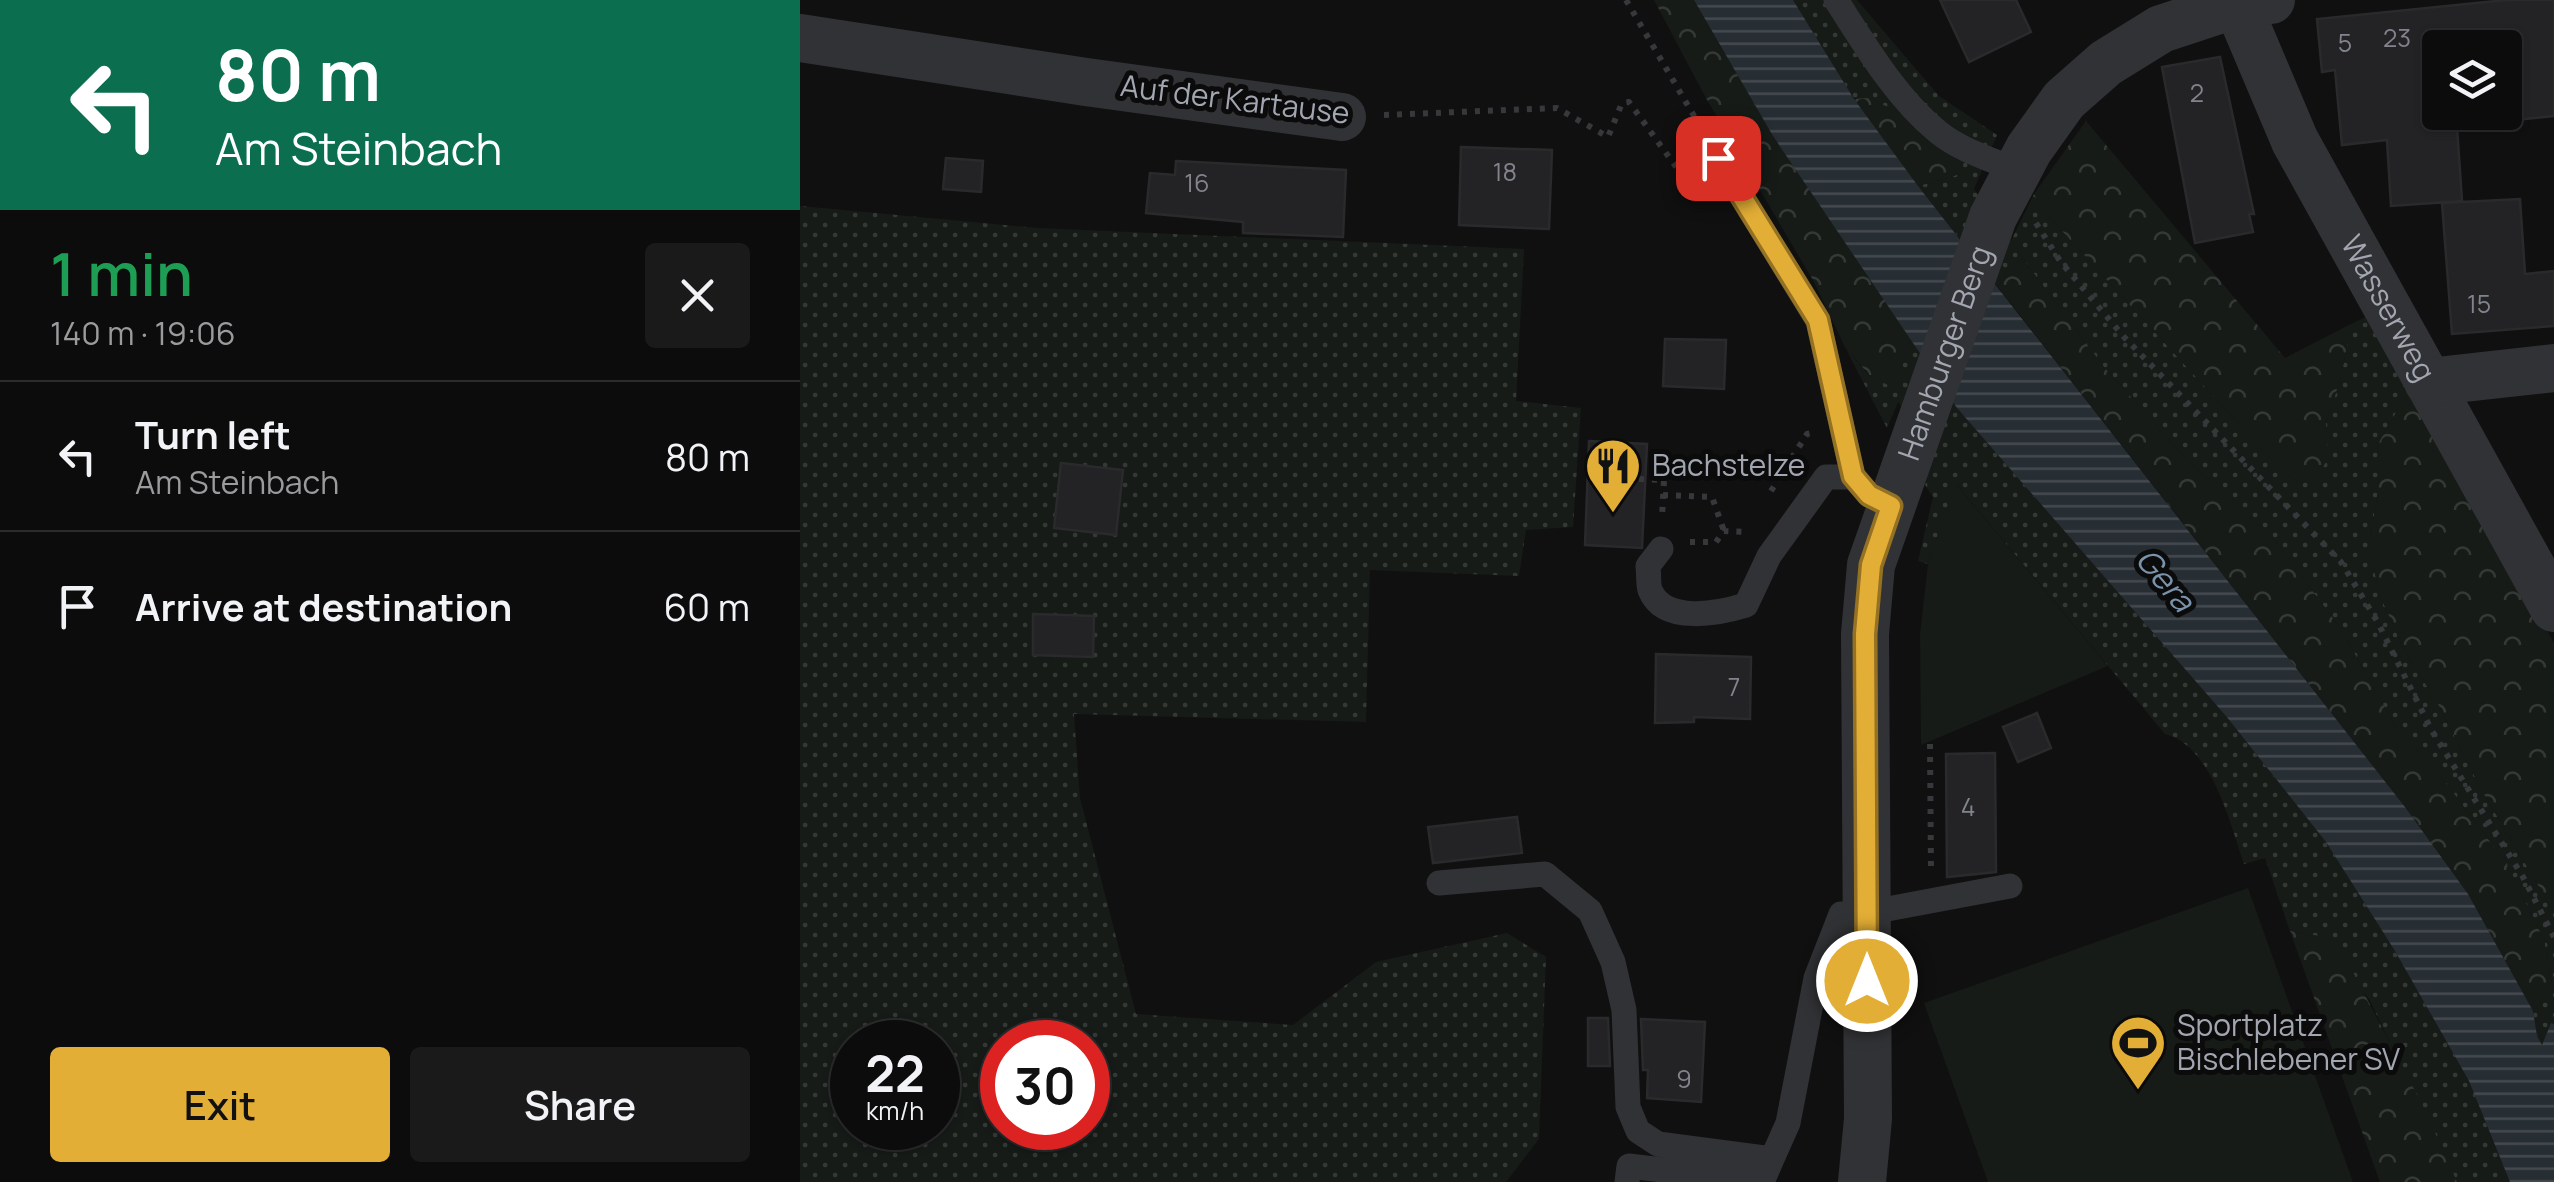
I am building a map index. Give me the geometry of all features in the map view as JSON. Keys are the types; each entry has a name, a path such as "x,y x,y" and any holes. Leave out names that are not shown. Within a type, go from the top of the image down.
{"street":[{"name":"Hamburger Berg","path":"1862,1182 1868,1119 1865,634 1871,565 2005,192 2064,100 2106,63 2161,30 2246,1"},
{"name":"Wasserweg","path":"2246,1 2295,142 2554,608"},
{"name":"Auf der Kartause","path":"800,38 1342,117"},
{"path":"2428,382 2554,368"}],"lane":[{"path":"1836,0 1883,69 1939,133 1967,150 2005,192"},
{"path":"1718,158 1818,320 1853,476 1869,495 1891,506"},
{"path":"1661,545 1648,566 1650,590 1660,603 1694,613 1721,613 1746,605 1769,556 1826,478 1853,476"},
{"path":"1438,883 1545,874 1590,911 1613,962 1624,1010 1628,1107 1638,1131 1658,1144 1772,1159"},
{"path":"1627,1182 1629,1166 1762,1182 1788,1123 1816,978 1841,914 1866,913 2010,886"}],"path":[{"path":"1626,0 1718,158"},
{"name":"Auf der Kartause","path":"1342,117 1557,108 1608,137 1622,103 1629,102 1684,179 1718,158"},
{"path":"2005,192 2033,218 2060,262 2124,337 2341,562 2377,620 2432,731 2523,878 2554,937"},
{"path":"1639,479 1664,480 1663,495 1661,545 1716,542 1728,530 1712,497 1663,495"},
{"path":"1930,744 1931,901"}],"green space":[{"path":"1654,0 1694,0 1773,136 1912,337 1890,386 1870,376 1845,347 1814,282 1706,98"},
{"path":"1793,0 1857,0 1939,96 1997,135 1974,189 2011,241 2034,194 2052,220 2284,473 2300,483 2327,458 2326,423 2341,377 2351,324 2368,316 2409,390 2378,444 2378,493 2369,543 2379,593 2404,650 2554,912 2554,1024 2551,1023 2542,1046 2533,1011 2553,989 2544,940 2506,863 2436,770 2397,729 2340,628 2277,543 2186,459 2103,366 2023,259 2009,267 1998,287 1918,186 1960,174 1899,114 1869,100 1854,99"},
{"path":"1869,98 1891,109 1907,105 1964,162 1960,174 1918,186 1854,99"},
{"path":"2086,121 2285,358 2351,324 2341,377 2326,423 2328,458 2317,479 2300,483 2284,473 2052,220 2034,194"},
{"path":"800,206 1037,228 1524,249 1516,401 1581,408 1573,527 1526,530 1519,576 1370,570 1366,722 1074,714 1080,798 1136,1014 1293,1025 1376,962 1507,933 1546,957 1539,1139 1506,1182 800,1182"},
{"path":"2023,259 2103,366 2186,459 2277,543 2340,628 2397,729 2436,770 2506,863 2544,940 2553,989 2533,1011 2468,894 2405,807 1998,287 2009,267"},
{"path":"1912,337 1957,408 2226,716 2326,842 2395,951 2469,1081 2510,1182 2457,1182 2369,999 2318,936 2290,931 2265,858 2244,864 2207,770 2181,741 2165,734 1957,485 1928,564 1918,561 1933,497 1925,485 1934,454 1898,402 1887,428 1845,347 1869,376 1897,377"},
{"path":"2409,390 2554,643 2554,912 2404,650 2379,593 2369,543 2378,493 2378,444"},
{"path":"1956,484 2108,666 1921,745 1920,634 1928,564"},
{"name":"Sportplatz Bischlebener SV","path":"2248,888 2353,1182 1988,1182 1924,1003"},
{"path":"2290,931 2318,936 2342,951 2425,1110 2457,1182 2380,1182"}],"water":[{"name":"Gera","path":"1694,0 1793,0 1854,99 1918,186 2405,807 2468,894 2533,1011 2542,1045 2551,1023 2554,1024 2554,1182 2510,1182 2469,1081 2395,951 2326,842 2226,716 1957,408 1773,136"}],"building":[{"path":"1940,0 2016,0 2031,32 1969,62"},
{"path":"2506,0 2554,0 2554,116 2522,119 2522,30 2422,30 2422,130 2457,130 2462,201 2391,206 2387,140 2342,145 2335,70 2322,72 2317,19"},
{"path":"2220,57 2254,214 2249,214 2253,232 2195,243 2162,67"},
{"path":"1461,147 1552,150 1549,229 1459,225"},
{"path":"946,158 983,161 981,192 943,189"},
{"path":"1176,161 1346,170 1343,237 1243,233 1243,222 1146,213 1150,173 1175,175"},
{"path":"2520,199 2525,274 2554,271 2554,326 2452,334 2442,203"},
{"path":"1665,339 1726,340 1724,389 1663,386"},
{"path":"1589,441 1647,444 1642,548 1585,545"},
{"path":"1061,463 1123,470 1116,535 1054,528"},
{"path":"1033,614 1094,616 1093,657 1033,655"},
{"path":"1656,654 1751,657 1750,719 1694,717 1694,722 1655,723"},
{"path":"2037,713 2051,748 2018,762 2003,727"},
{"path":"1995,753 1996,872 1947,877 1946,754"},
{"path":"1517,817 1522,853 1433,863 1428,827"},
{"path":"1588,1018 1608,1018 1610,1066 1588,1066"},
{"path":"1641,1019 1705,1022 1701,1102 1647,1098 1648,1070 1643,1070"}],"place":[{"name":"Bachstelze","path":"1613,515"},
{"name":"Sportplatz Bischlebener SV","path":"2138,1092"}],"route":[{"path":"1718,158 1818,320 1853,476 1869,495 1891,506 1871,565 1865,634 1867,981"}]}
